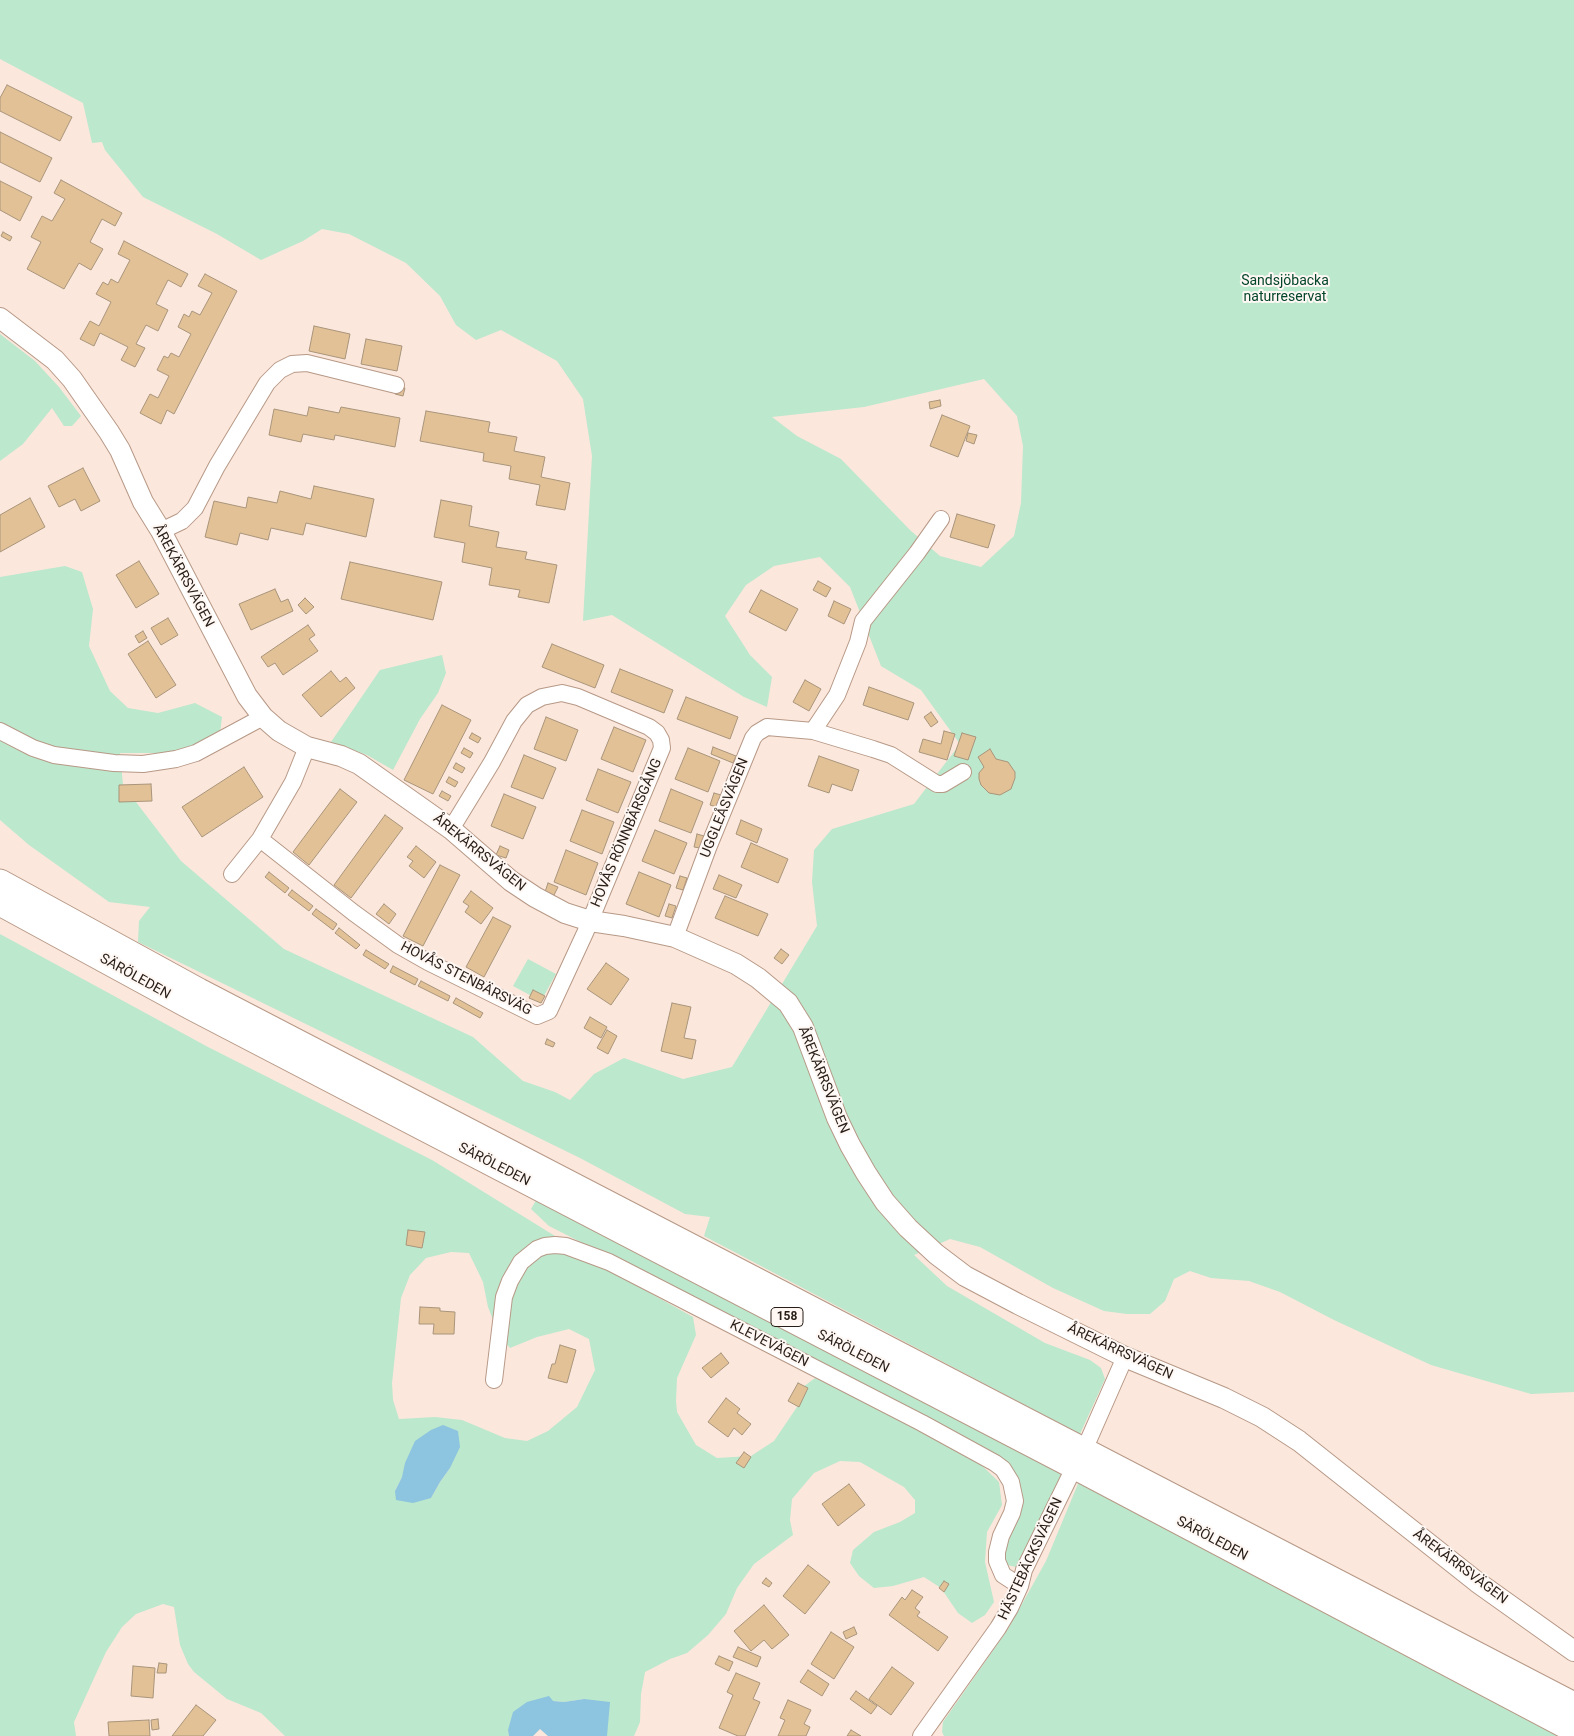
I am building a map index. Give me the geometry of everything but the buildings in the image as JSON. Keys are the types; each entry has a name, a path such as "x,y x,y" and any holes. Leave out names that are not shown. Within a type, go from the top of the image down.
{"main road":[{"name":"SÄRÖLEDEN","path":"0,882 208,995 1574,1705"},
{"name":"SÄRÖLEDEN","path":"0,903 199,1012 1085,1472 1574,1730"}],"street":[{"name":"ÅREKÄRRSVÄGEN","path":"0,318 49,354 72,379 120,450 144,502 247,696 262,717 279,731 307,747 341,756 359,764 451,829 511,881 535,897 565,913 590,921 675,937 736,964 758,978 788,1003 803,1027 825,1089 850,1145 885,1202 908,1228 965,1276 1125,1357 1224,1398 1262,1417 1299,1440 1477,1582 1574,1651"},
{"path":"161,531 182,521 195,508 267,382 280,370 292,364 307,363 396,384"},
{"path":"813,731 837,695 858,642 864,621 917,554 941,520"},
{"name":"HOVÅS RÖNNBÄRSGÅNG","path":"451,829 492,762 514,720 527,705 542,697 562,693 578,697 650,727 661,740 662,748 624,844 590,921"},
{"path":"0,731 33,748 54,755 114,764 143,764 176,760 196,753 262,717"},
{"name":"UGGLEÅSVÄGEN","path":"675,937 708,848 757,732 767,727 813,731 891,755 937,784 943,784 962,772"},
{"path":"232,874 260,839 293,782 307,747"},
{"name":"HOVÅS STENBÄRSVÄG","path":"260,839 398,945 537,1016 549,1011 590,921"},
{"name":"KLEVEVÄGEN","path":"494,1380 504,1297 520,1262 536,1250 545,1246 555,1245 566,1246 609,1262 922,1422 995,1463 1011,1482 1014,1501 1012,1513 1001,1536 997,1561 1004,1575 1020,1586"},
{"path":"1089,1439 1125,1357"},
{"name":"HÄSTEBÄCKSVÄGEN","path":"921,1736 998,1628 1010,1608 1020,1586 1024,1570 1068,1478"}],"green space":[{"name":"Sandsjöbacka naturreservat","path":"0,0 1574,0 1574,1392 1531,1394 1431,1365 1334,1320 1280,1292 1249,1281 1211,1278 1190,1271 1174,1279 1165,1301 1150,1314 1127,1314 1104,1311 1053,1288 980,1247 950,1239 914,1255 947,1286 1045,1343 1090,1360 1101,1368 1105,1379 1080,1434 704,1236 710,1217 685,1214 580,1158 138,942 139,921 150,907 109,902 29,845 0,820 0,577 65,566 82,572 93,609 89,646 110,691 128,708 158,713 195,703 222,717 220,733 201,745 176,753 120,753 123,785 181,861 284,949 473,1037 523,1081 555,1092 570,1100 594,1074 624,1058 683,1079 732,1067 817,926 812,882 814,850 832,829 914,804 960,744 921,690 881,666 850,587 820,557 774,566 746,585 725,616 750,655 772,677 767,707 744,697 612,615 583,621 592,456 583,399 557,361 501,330 476,340 456,325 440,296 406,263 349,234 322,229 303,241 261,260 217,234 143,197 105,150 102,142 92,143 83,103 0,59","holes":["984,379 1017,416 1023,446 1021,503 1014,536 981,567 940,556 910,530 841,459 797,436 772,417 864,407"]},
{"path":"0,334 35,361 59,387 81,416 72,426 64,426 52,408 23,444 0,461"},
{"path":"442,655 446,673 438,693 420,719 393,770 367,755 331,742 380,670"},
{"path":"0,934 208,1047 432,1160 623,1278 693,1317 696,1335 677,1378 677,1412 696,1445 717,1458 751,1456 774,1441 797,1407 803,1387 815,1378 935,1436 976,1460 999,1482 1002,1505 987,1532 985,1562 994,1602 985,1615 972,1623 958,1613 941,1588 924,1577 893,1586 874,1588 859,1576 850,1563 853,1550 874,1532 900,1522 915,1513 915,1500 904,1487 860,1462 840,1461 814,1473 792,1499 790,1520 793,1535 754,1564 737,1588 726,1614 708,1635 687,1653 670,1659 645,1672 641,1694 640,1722 634,1736 607,1736 584,1699 564,1702 553,1701 508,1730 509,1736 285,1736 261,1713 227,1699 194,1672 188,1664 180,1645 174,1607 163,1604 136,1614 122,1627 106,1652 74,1722 76,1736 0,1736","holes":["451,1252 469,1253 483,1282 488,1307 500,1337 510,1348 537,1337 569,1329 589,1339 595,1370 577,1407 548,1431 527,1441 505,1438 462,1420 435,1417 399,1419 393,1400 392,1383 401,1298 410,1275 426,1258","450,1468 431,1498 395,1491 402,1477"]},
{"path":"528,959 556,974 541,1001 513,986"},
{"path":"538,1197 1065,1472 1016,1567 1007,1565 1003,1555 1014,1527 1021,1500 1019,1480 1009,1464 707,1306 549,1226 531,1209"},
{"path":"1080,1479 1570,1736 944,1736 942,1732 943,1722 1008,1629 1046,1561"}],"water":[{"path":"443,1425 458,1431 460,1447 450,1468 431,1498 413,1503 396,1500 395,1491 415,1441 431,1430"},
{"path":"549,1696 553,1701 564,1702 584,1699 610,1702 607,1736 548,1736 540,1729 533,1736 509,1736 508,1730 513,1712 527,1702"}]}
